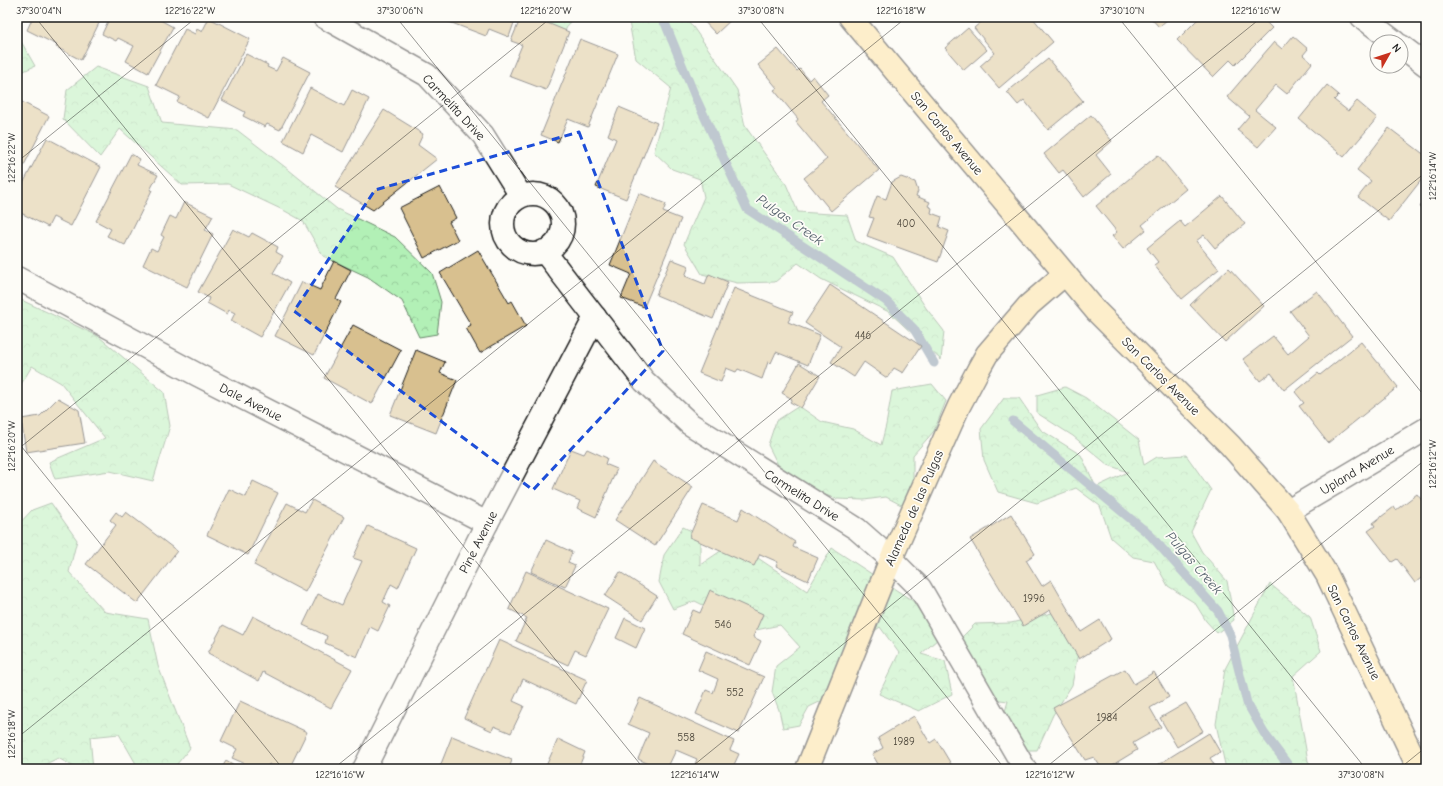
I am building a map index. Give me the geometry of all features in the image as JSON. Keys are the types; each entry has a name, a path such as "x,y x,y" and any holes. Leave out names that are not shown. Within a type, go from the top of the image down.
{"main road":[{"name":"San Carlos Avenue","path":"850,17 1097,312 1230,445 1288,511 1327,575 1419,769"},
{"name":"Alameda de las Pulgas","path":"807,769 891,559 959,406 987,354 1029,305 1065,274"}],"street":[{"name":"Carmelita Drive","path":"324,17 427,75 483,135 521,196"},
{"path":"1362,17 1384,34"},
{"path":"1409,52 1426,65"},
{"path":"539,194 548,198 555,204 560,212 562,231 552,247 534,254 523,252 514,247 507,240 503,230 503,220 506,210 512,201 521,196 539,194"},
{"name":"Carmelita Drive","path":"544,251 644,381 690,424 857,529 891,559 920,588 1025,769"},
{"name":"Dale Avenue","path":"17,278 205,378 487,523"},
{"name":"Pine Avenue","path":"364,769 487,523 594,317"},
{"name":"Upland Avenue","path":"1288,511 1426,429"}],"highlighted area":[{"path":"579,132 663,351 533,490 294,311 375,190"}],"green space":[{"path":"529,17 572,17 560,41"},
{"path":"609,17 685,17 737,90 745,126 786,184 798,212 847,215 856,241 893,257 926,308 944,331 941,360 889,312 821,279 798,263 775,282 737,283 702,274 684,244 704,197 700,179 672,169 654,152 671,88 636,59 629,22"},
{"path":"17,36 35,66 17,74"},
{"path":"96,67 149,86 162,123 237,130 337,209 395,237 432,273 441,302 437,334 419,337 402,301 368,277 323,256 303,221 285,211 228,184 182,185 120,129 100,157 63,119 67,90"},
{"path":"17,298 98,336 164,392 170,426 153,481 110,471 55,479 49,462 105,438 61,383 32,366 17,391"},
{"path":"932,384 946,401 934,431 913,455 913,491 903,506 886,497 864,500 837,499 799,486 781,471 768,445 776,421 799,406 822,422 853,429 881,445 892,391"},
{"path":"1065,387 1086,398 1139,440 1144,465 1157,457 1186,455 1211,490 1191,532 1202,552 1227,581 1234,620 1217,633 1206,621 1195,603 1168,586 1154,561 1133,557 1111,538 1100,506 1076,488 1037,503 998,492 984,460 981,429 1004,398 1019,398 1041,430 1081,455 1096,487 1128,472 1108,465 1073,436 1037,413 1037,395"},
{"path":"51,503 77,540 69,572 105,612 148,619 158,666 190,748 173,769 139,769 119,734 90,737 93,769 78,769 58,758 42,766 42,769 17,769 17,526 32,510"},
{"path":"683,527 700,535 700,565 734,542 807,591 832,548 913,601 938,639 921,654 945,661 952,694 919,711 879,694 899,653 880,627 847,652 830,697 809,707 799,725 783,728 779,710 772,692 776,666 800,647 780,625 742,633 723,615 695,601 673,609 659,582 664,555"},
{"path":"1270,584 1310,617 1321,651 1293,676 1308,761 1314,769 1226,769 1216,724 1225,669"},
{"path":"1060,611 1080,642 1072,685 1053,715 1037,750 1009,750 999,733 1008,701 977,697 963,676 962,637 975,624 1011,623"}],"building":[{"path":"33,17 102,17 81,60 56,47 57,45 27,30"},
{"path":"110,17 155,17 173,27 148,73 126,61 134,46 118,38 116,41 102,34"},
{"path":"445,17 516,17 509,37 489,29 486,36 444,20"},
{"path":"521,17 533,17 569,32 546,90 509,76 522,45 511,41"},
{"path":"700,17 734,17 716,34"},
{"path":"987,17 1032,17 1053,42 999,88 980,66 995,53 974,28"},
{"path":"1150,17 1170,17 1159,27"},
{"path":"1200,17 1261,17 1272,28 1235,65 1230,60 1213,77 1177,40"},
{"path":"209,18 250,39 209,118 177,102 180,97 156,85 185,29 195,34 197,29 202,32"},
{"path":"968,28 987,50 964,70 945,48"},
{"path":"1293,36 1308,49 1303,55 1312,63 1287,94 1276,85 1255,110 1276,127 1258,147 1237,130 1249,116 1227,97 1274,42 1282,49"},
{"path":"580,39 618,54 588,127 568,119 558,142 541,135"},
{"path":"778,49 797,71 800,69 809,80 813,76 828,95 821,101 879,170 831,211 804,178 827,159 796,122 798,119 774,90 777,88 758,65"},
{"path":"246,54 268,65 267,67 276,71 283,58 310,72 280,130 267,124 265,127 243,116 245,112 222,100"},
{"path":"1048,59 1083,101 1048,130 1024,100 1018,105 1007,92"},
{"path":"1327,85 1339,95 1334,100 1348,111 1357,101 1377,118 1344,157 1299,119"},
{"path":"310,88 344,106 352,90 369,99 343,152 311,135 303,152 283,141"},
{"path":"20,101 49,116 21,171 17,169 17,106"},
{"path":"619,107 657,123 626,199 596,187 616,139 608,135"},
{"path":"384,110 423,134 418,145 437,159 373,210 335,187"},
{"path":"1091,115 1112,141 1096,155 1111,174 1084,197 1063,170 1059,173 1044,154"},
{"path":"1389,128 1426,156 1426,174 1389,221 1358,197 1371,181 1357,170"},
{"path":"47,138 101,167 71,226 53,217 48,227 17,211 17,195"},
{"path":"131,154 140,159 137,165 158,175 125,245 107,236 111,229 96,221"},
{"path":"1158,155 1186,189 1142,225 1146,230 1123,249 1112,236 1117,232 1096,206"},
{"path":"901,177 915,182 918,191 916,196 930,202 928,206 932,208 931,213 942,217 939,227 949,231 938,262 867,236 874,218 869,217 877,196 886,199 892,182"},
{"path":"440,187 456,218 449,222 458,240 424,258 399,208"},
{"path":"639,193 666,204 663,212 681,219 644,307 621,298 631,274 610,265"},
{"path":"1222,196 1245,224 1215,248 1204,235 1196,241 1219,269 1182,299 1154,265 1158,262 1147,248 1180,221 1185,227"},
{"path":"1426,197 1426,210 1420,207"},
{"path":"184,202 213,216 205,230 213,234 187,287 143,265 151,248 157,251 164,237 161,235 170,216 176,219"},
{"path":"233,229 249,237 252,233 278,247 276,252 283,256 273,273 290,283 260,337 231,321 235,313 229,310 227,314 207,303 209,298 198,292"},
{"path":"478,250 509,303 512,301 526,326 480,353 466,328 471,325 440,273"},
{"path":"671,259 689,266 685,276 705,284 709,274 728,282 713,319 656,295"},
{"path":"334,261 351,270 336,299 341,302 314,355 275,336 302,282 320,290"},
{"path":"1229,268 1264,306 1225,342 1190,305"},
{"path":"830,285 921,346 903,373 894,368 887,378 864,362 854,377 831,362 841,347 805,323"},
{"path":"734,288 793,312 788,322 820,335 808,365 776,352 771,363 768,362 762,379 738,369 736,372 726,368 721,382 699,373"},
{"path":"1317,291 1352,336 1284,390 1271,373 1260,381 1243,359 1273,336 1288,354 1309,336 1290,311"},
{"path":"353,325 401,350 372,404 324,378"},
{"path":"1361,342 1398,387 1328,443 1299,406 1304,403 1295,392 1318,373 1320,375"},
{"path":"416,350 445,362 440,373 457,380 436,433 390,415"},
{"path":"799,363 820,376 801,408 790,402 792,399 782,393"},
{"path":"58,398 79,410 85,443 26,452 21,419 40,416"},
{"path":"571,449 584,454 587,449 607,458 605,464 617,469 596,517 577,508 580,501 553,489"},
{"path":"653,461 693,487 655,546 615,520"},
{"path":"253,481 278,493 248,555 207,535 229,489 246,497"},
{"path":"1417,494 1426,506 1426,574 1415,583 1397,559 1392,562 1368,531 1375,526 1373,523 1394,507 1396,510"},
{"path":"312,500 344,517 305,592 254,565 287,503 305,512"},
{"path":"703,505 738,520 743,508 795,542 793,547 818,558 808,581 776,566 778,562 760,554 754,566 689,537"},
{"path":"116,512 122,517 126,512 177,551 137,603 86,564 116,525 110,520"},
{"path":"1011,514 1035,554 1026,560 1042,586 1051,580 1081,632 1100,620 1111,639 1079,659 1050,610 1023,626 970,539"},
{"path":"368,526 416,548 398,588 391,584 383,602 390,606 378,631 370,627 357,657 325,643 327,636 303,625 318,594 342,605 362,561 353,558"},
{"path":"546,540 572,552 568,563 575,566 565,587 531,572"},
{"path":"526,571 608,609 586,655 575,650 568,665 516,641 527,618 509,609"},
{"path":"620,572 657,596 642,620 605,596"},
{"path":"710,590 763,614 753,637 761,641 750,665 682,634 693,610 700,613"},
{"path":"253,616 352,669 331,708 263,672 259,681 208,653 223,625 243,635"},
{"path":"625,618 645,628 636,648 616,638"},
{"path":"499,640 587,680 576,704 523,679 513,701 524,706 511,733 494,726 492,731 464,718"},
{"path":"706,651 764,677 739,733 696,714 706,690 713,693 718,679 698,670"},
{"path":"1125,669 1134,684 1154,672 1169,697 1150,708 1161,727 1133,743 1137,750 1106,769 1102,769 1094,757 1085,760 1053,708"},
{"path":"640,698 734,741 730,750 739,754 732,769 693,769 697,759 676,750 667,769 660,769 638,759 649,733 628,724"},
{"path":"240,701 307,732 289,769 279,769 269,764 267,769 257,769 232,758 237,749 221,741"},
{"path":"1186,703 1203,731 1177,747 1160,718"},
{"path":"914,716 930,743 936,739 954,769 881,769 872,754 883,748 878,738"},
{"path":"1209,733 1220,752 1210,758 1217,769 1151,769"},
{"path":"452,736 512,760 509,769 439,769"},
{"path":"558,739 585,752 578,769 552,769 546,766"},
{"path":"226,761 239,769 221,769"}],"waterway":[{"name":"Pulgas Creek","path":"659,17 665,23 694,94 747,209 886,301 914,329 934,363"},
{"name":"Pulgas Creek","path":"1013,421 1150,535 1218,611 1230,635 1247,703 1264,733 1291,769"}]}
